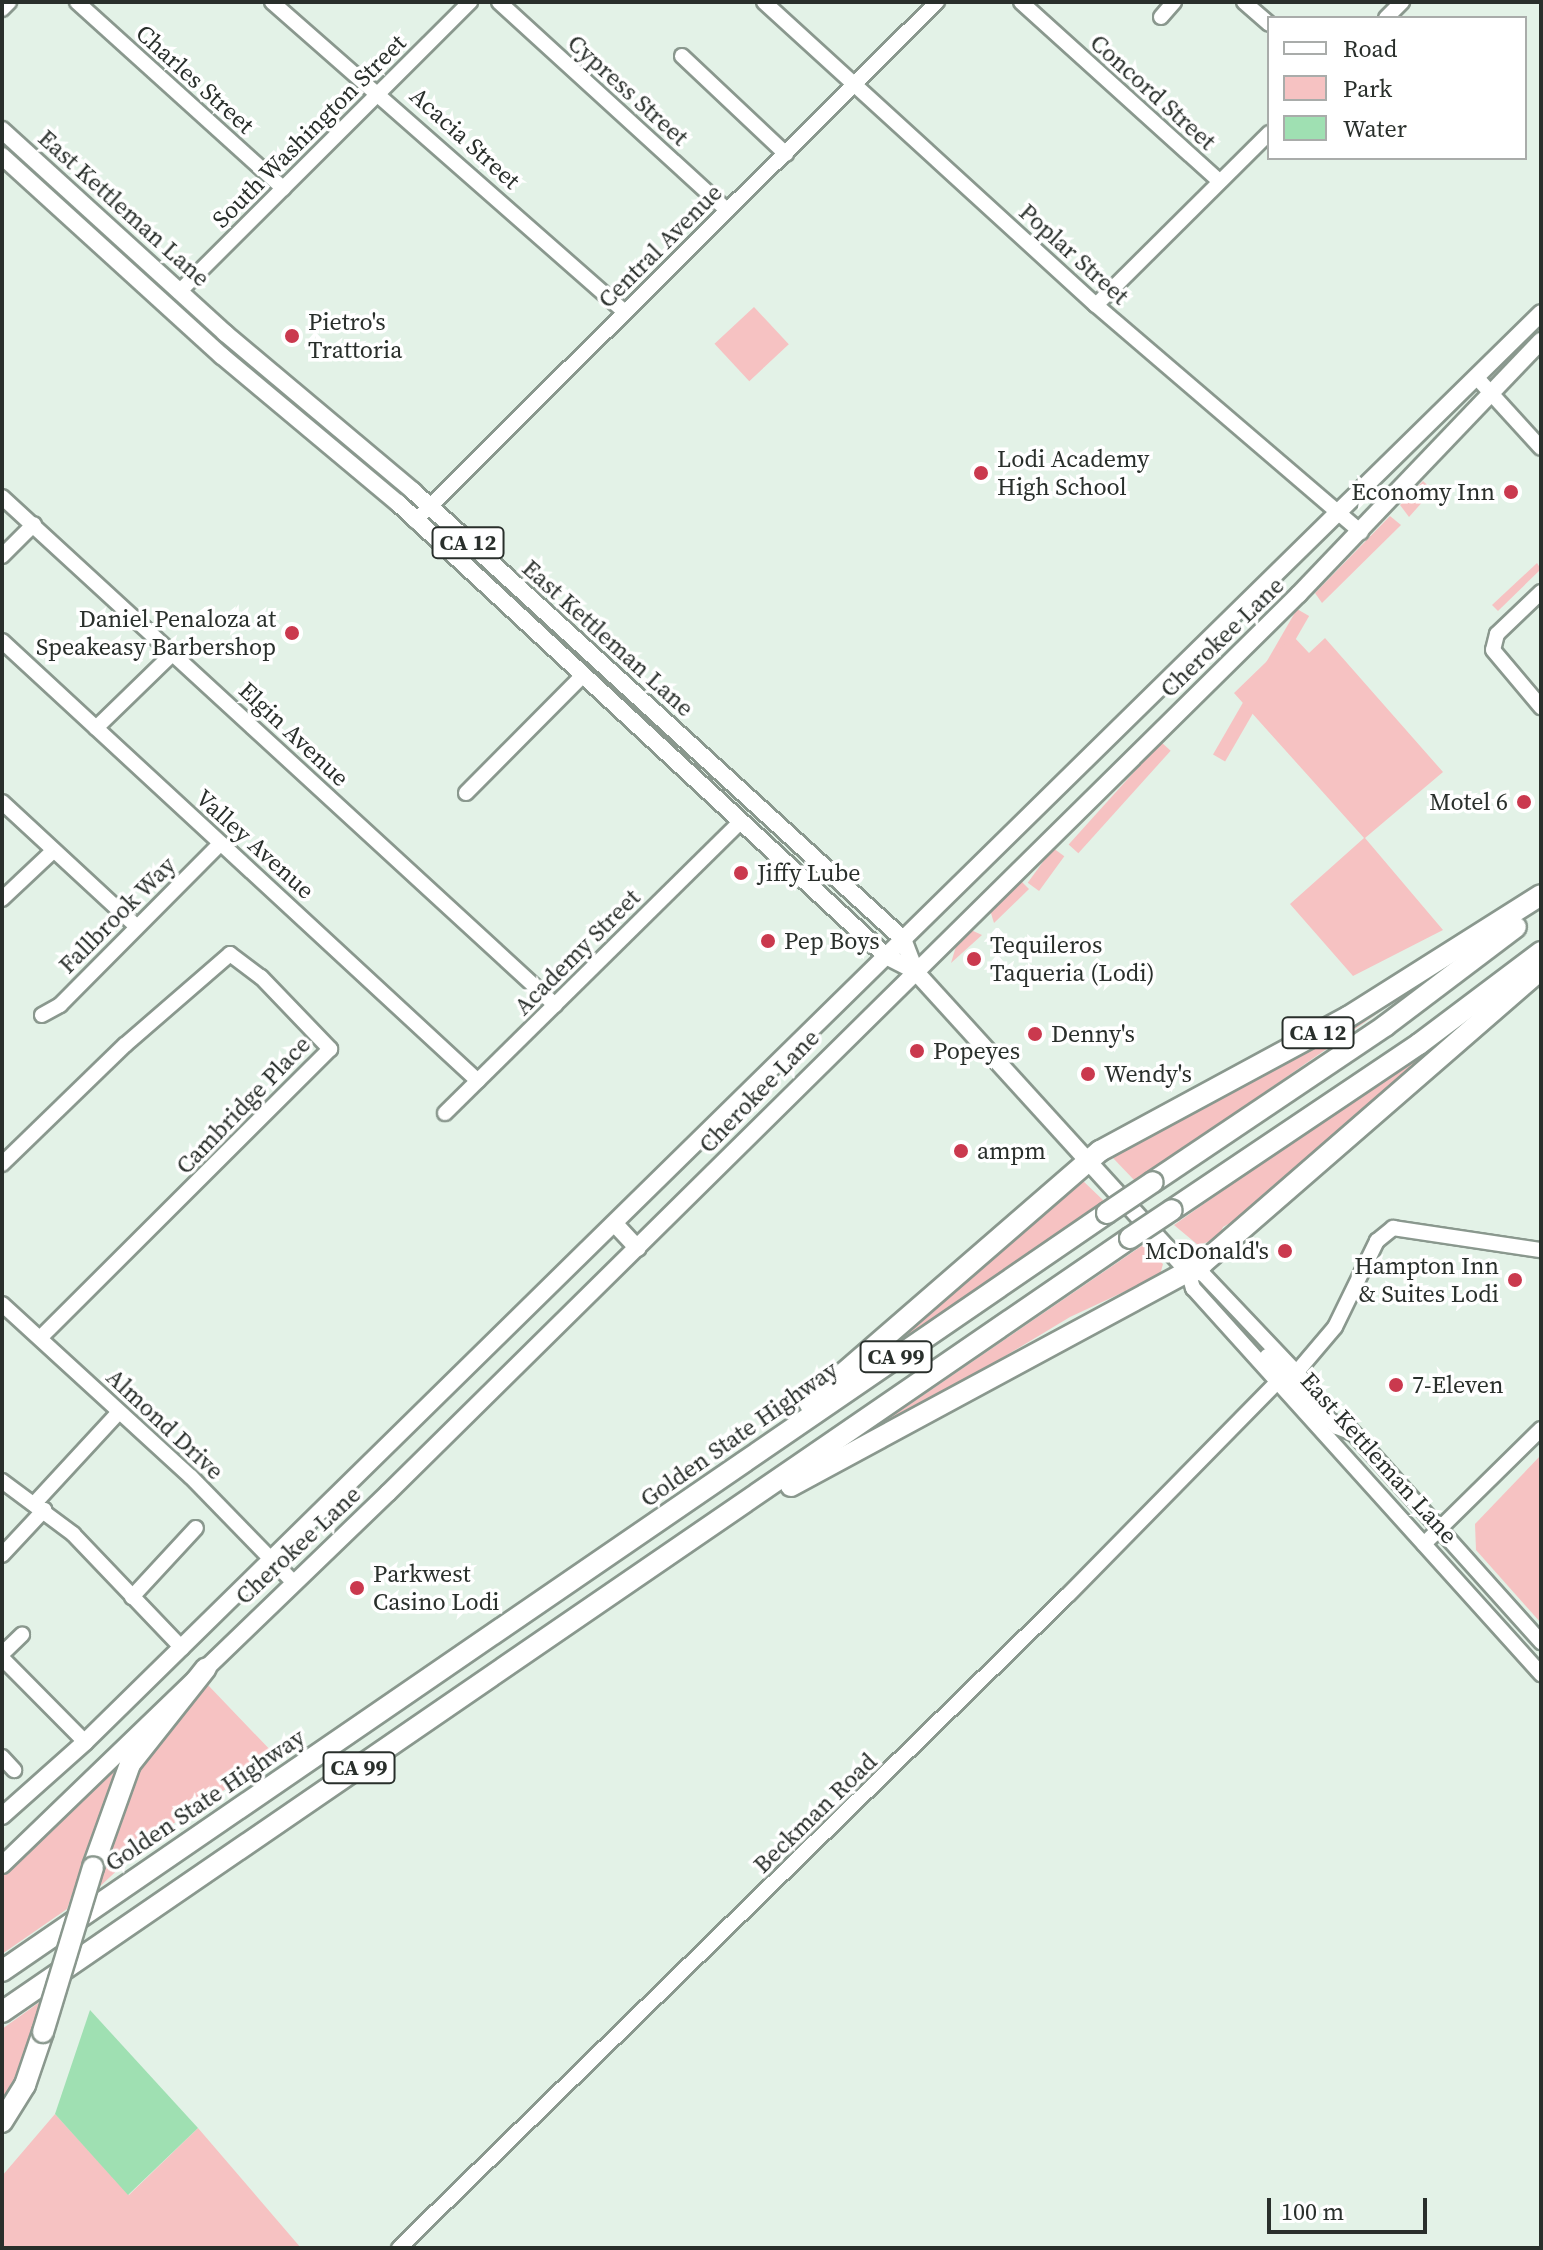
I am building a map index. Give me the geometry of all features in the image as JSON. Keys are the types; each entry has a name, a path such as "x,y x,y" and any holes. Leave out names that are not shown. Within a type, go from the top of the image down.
{"highway":[{"name":"CA 12","path":"1089,1159 1348,1017 1541,895"},
{"name":"Golden State Highway","path":"2,1971 1107,1213 1385,1026 1541,906"},
{"name":"CA 99","path":"2,2012 716,1525 1130,1238 1419,1044 1541,952"},
{"path":"716,1525 1188,1271 1222,1249 1541,969"},
{"path":"686,1502 814,1399 1089,1159"},
{"path":"2,2122 25,2085 93,1867 130,1764 206,1668"}],"main road":[{"name":"East Kettleman Lane","path":"2,130 179,292 428,506 903,939 915,971"},
{"name":"East Kettleman Lane","path":"2,156 210,346 415,521 886,956 915,971 1188,1271"},
{"name":"Cherokee Lane","path":"2,1816 85,1742 182,1648 903,939 1341,514 1541,313"},
{"name":"Cherokee Lane","path":"2,1865 637,1248 1361,532 1541,341"},
{"path":"615,1224 637,1248"}],"street":[{"path":"2,9 9,2"},
{"name":"Charles Street","path":"77,2 283,188"},
{"name":"South Washington Street","path":"179,292 470,2"},
{"name":"Cypress Street","path":"499,2 727,210"},
{"name":"Poplar Street","path":"764,2 1096,305 1361,532"},
{"name":"Central Avenue","path":"415,521 937,2"},
{"name":"Concord Street","path":"1021,2 1220,182"},
{"path":"1161,17 1174,2"},
{"path":"1244,2 1267,22"},
{"name":"Acacia Street","path":"281,5 625,312"},
{"path":"682,56 786,154"},
{"path":"1096,305 1267,135"},
{"path":"1478,379 1541,448"},
{"name":"Elgin Avenue","path":"2,497 555,1005"},
{"path":"2,556 34,524"},
{"path":"1541,592 1493,642 1498,658 1541,707"},
{"name":"Valley Avenue","path":"2,641 478,1081"},
{"path":"96,728 173,653"},
{"path":"466,793 583,675"},
{"path":"2,802 135,925"},
{"name":"Academy Street","path":"445,1113 740,822"},
{"name":"Fallbrook Way","path":"42,1015 60,1005 135,925 221,843"},
{"path":"2,899 54,850"},
{"name":"Cambridge Place","path":"2,1164 125,1045 230,954 261,977 330,1049 40,1338"},
{"path":"1214,1311 1228,1314 1283,1373 1296,1373 1335,1327 1384,1233 1405,1227 1541,1250"},
{"name":"East Kettleman Lane","path":"1541,1642 1442,1527 1203,1274 1188,1271 1193,1288 1541,1674"},
{"name":"Almond Drive","path":"2,1304 119,1412 292,1581"},
{"path":"1277,1382 1300,1389 1337,1427 1353,1433"},
{"name":"Beckman Road","path":"399,2248 1258,1406 1277,1382"},
{"path":"1258,1406 1291,1398"},
{"path":"2,1555 119,1412"},
{"path":"1424,1544 1541,1429"},
{"path":"2,1481 39,1507 182,1648"},
{"path":"132,1597 196,1528"},
{"path":"22,1635 2,1656 85,1742"},
{"path":"2,1757 14,1770"}],"green space":[{"path":"754,307 789,344 749,381 715,344"},
{"path":"1423,481 1433,490 1409,517 1400,505"},
{"path":"1390,516 1401,525 1322,603 1315,593"},
{"path":"1537,563 1541,569 1498,611 1492,605"},
{"path":"1297,609 1309,616 1225,761 1213,754"},
{"path":"1293,636 1309,653 1325,638 1443,772 1365,838 1443,930 1353,976 1290,904 1364,838 1234,693"},
{"path":"1161,742 1171,751 1078,853 1069,845"},
{"path":"1053,848 1064,856 1039,891 1028,883"},
{"path":"1020,880 1029,889 994,923 990,910"},
{"path":"971,930 982,935 951,963 957,943"},
{"path":"1394,992 1398,999 1136,1182 1113,1158"},
{"path":"1488,1003 1255,1209 1223,1227 1218,1239 1198,1245 1174,1225"},
{"path":"1080,1178 1104,1201 887,1350 881,1345 1032,1226 1036,1215"},
{"path":"1143,1245 1163,1264 1160,1275 1070,1317 887,1427 884,1422"},
{"path":"1541,1455 1541,1623 1476,1550 1475,1524"},
{"path":"207,1684 276,1756 153,1837 96,1890 142,1761 161,1731"},
{"path":"119,1758 67,1909 2,1954 2,1874"},
{"path":"44,1999 24,2073 2,2109 2,2029"},
{"path":"55,2114 129,2195 198,2128 301,2248 2,2248 2,2176"}],"water":[{"path":"90,2010 198,2128 128,2195 55,2114"}],"place":[{"name":"Pietro's Trattoria","path":"292,336"},
{"name":"Lodi Academy High School","path":"981,473"},
{"name":"Economy Inn","path":"1511,492"},
{"name":"Daniel Penaloza at Speakeasy Barbershop","path":"292,633"},
{"name":"Motel 6","path":"1524,802"},
{"name":"Jiffy Lube","path":"741,873"},
{"name":"Pep Boys","path":"768,941"},
{"name":"Tequileros Taqueria (Lodi)","path":"974,959"},
{"name":"Denny's","path":"1035,1034"},
{"name":"Popeyes","path":"917,1051"},
{"name":"Wendy's","path":"1088,1074"},
{"name":"ampm","path":"961,1151"},
{"name":"McDonald's","path":"1285,1251"},
{"name":"Hampton Inn & Suites Lodi","path":"1515,1280"},
{"name":"7-Eleven","path":"1396,1385"},
{"name":"Parkwest Casino Lodi","path":"357,1588"}]}
